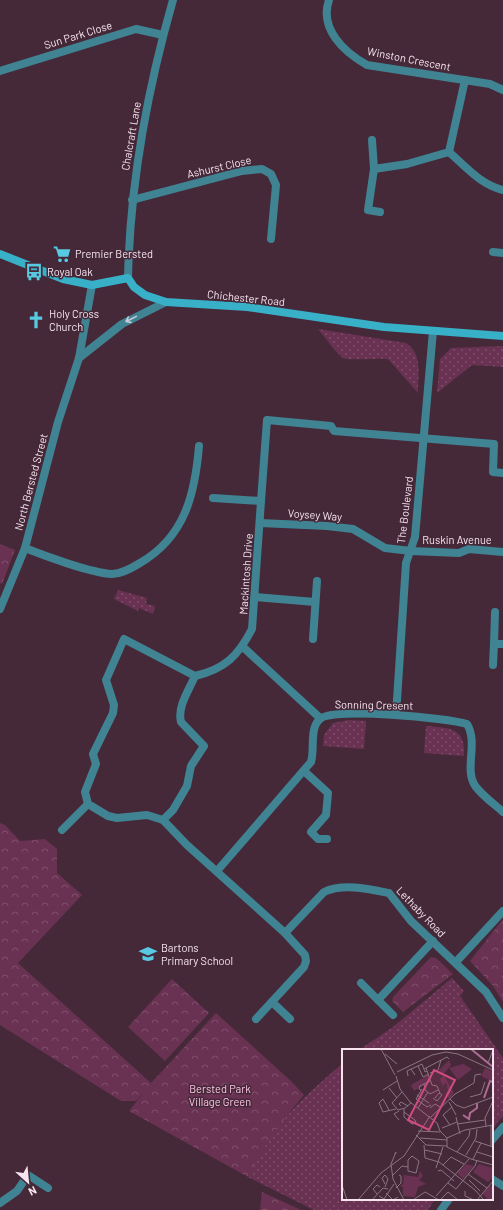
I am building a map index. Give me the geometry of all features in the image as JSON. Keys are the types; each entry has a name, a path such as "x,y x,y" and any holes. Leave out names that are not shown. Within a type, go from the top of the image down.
{"main road":[{"path":"0,254 63,279 92,285 128,278"},
{"name":"Chichester Road","path":"128,278 134,287 145,295 166,302 247,307 384,326 503,336"}],"street":[{"name":"Chalcraft Lane","path":"128,278 132,200 145,114 163,35 173,0"},
{"name":"Winston Crescent","path":"329,0 326,7 331,32 340,46 351,56 367,65 490,84 503,90"},
{"name":"Sun Park Close","path":"0,71 136,28 163,35"},
{"path":"449,152 465,80"},
{"path":"372,140 374,169 368,210 380,212"},
{"path":"374,169 407,164 449,152"},
{"path":"449,152 481,181 493,188 503,190"},
{"name":"Ashurst Close","path":"132,200 242,171 262,169 271,174 276,185 271,239"},
{"path":"493,252 503,253"},
{"name":"North Bersted Street","path":"0,609 25,548 58,422 79,358 92,285"},
{"path":"79,358 122,324 166,302"},
{"name":"The Boulevard","path":"396,715 406,563 415,537 433,331"},
{"name":"Mackintosh Drive","path":"195,676 212,672 225,665 243,647 252,629 267,420 332,426 334,430 423,438"},
{"path":"423,438 494,444 493,472 503,473"},
{"path":"25,548 97,571 112,574 132,568 161,548 178,526 191,500 196,478 198,446"},
{"path":"213,498 261,501"},
{"name":"Voysey Way","path":"260,523 327,526 353,529 385,548 411,551"},
{"name":"Ruskin Avenue","path":"411,551 459,553 469,549 503,552"},
{"path":"313,639 317,581"},
{"path":"255,597 316,602"},
{"path":"493,665 495,612"},
{"path":"163,820 173,810 187,786 191,766 204,746 181,722 180,717 182,706 195,676 124,639 106,680 114,705 113,713 93,754 96,764 85,792 88,804 112,817 147,816 163,820 187,846 217,871 285,933 305,955 306,961 304,967 256,1019"},
{"path":"494,644 503,644"},
{"path":"217,871 311,762 314,754 314,730 320,718 243,647"},
{"name":"Sonning Cresent","path":"320,718 338,714 396,715 456,720 467,724 473,733 472,778 476,787 503,812"},
{"path":"304,771 328,793 326,814 311,832 318,839 327,839"},
{"path":"62,830 88,804"},
{"name":"Lethaby Road","path":"285,933 324,892 332,888 354,888 389,893 411,920 486,992 503,1018"},
{"path":"456,962 503,911"},
{"path":"378,1000 433,941"},
{"path":"361,983 394,1015"},
{"path":"272,1002 290,1019"},
{"path":"493,1139 503,1127"},
{"path":"0,1203 17,1191 28,1175 48,1188"},
{"path":"493,1180 503,1186"},
{"path":"441,1210 448,1200"}],"green space":[{"path":"318,329 406,343 415,353 417,359 419,372 418,393 388,359 343,358"},
{"path":"503,346 503,367 472,365 437,393 440,359 451,348"},
{"path":"0,544 15,550 2,584 0,583"},
{"path":"118,590 147,598 146,604 155,606 153,614 139,608 138,611 114,599"},
{"path":"349,720 366,721 364,749 323,746 324,735 333,723"},
{"path":"426,726 442,727 459,734 464,746 464,756 424,753"},
{"name":"Bersted Park Village Green","path":"0,823 5,825 20,841 45,839 57,849 57,873 82,895 18,963 151,1083 216,1013 292,1082 304,1095 273,1134 248,1177 129,1111 144,1092 136,1101 121,1101 0,1025"},
{"path":"503,919 503,1002 493,986 470,961"},
{"path":"431,957 436,958 453,974 403,1012 392,1001 393,997"},
{"path":"452,978 464,991 460,996 503,1058 503,1116 493,1128 493,1049 360,1049 393,1027"},
{"path":"172,979 209,1013 165,1061 128,1027"},
{"path":"342,1064 342,1200 434,1200 428,1210 314,1210 248,1177 262,1148 273,1132 311,1091"},
{"path":"262,1192 301,1210 260,1210"}],"place":[{"name":"Premier Bersted","path":"62,254"},
{"name":"Royal Oak","path":"34,272"},
{"name":"Holy Cross Church","path":"36,320"},
{"name":"Bartons Primary School","path":"148,954"}]}
